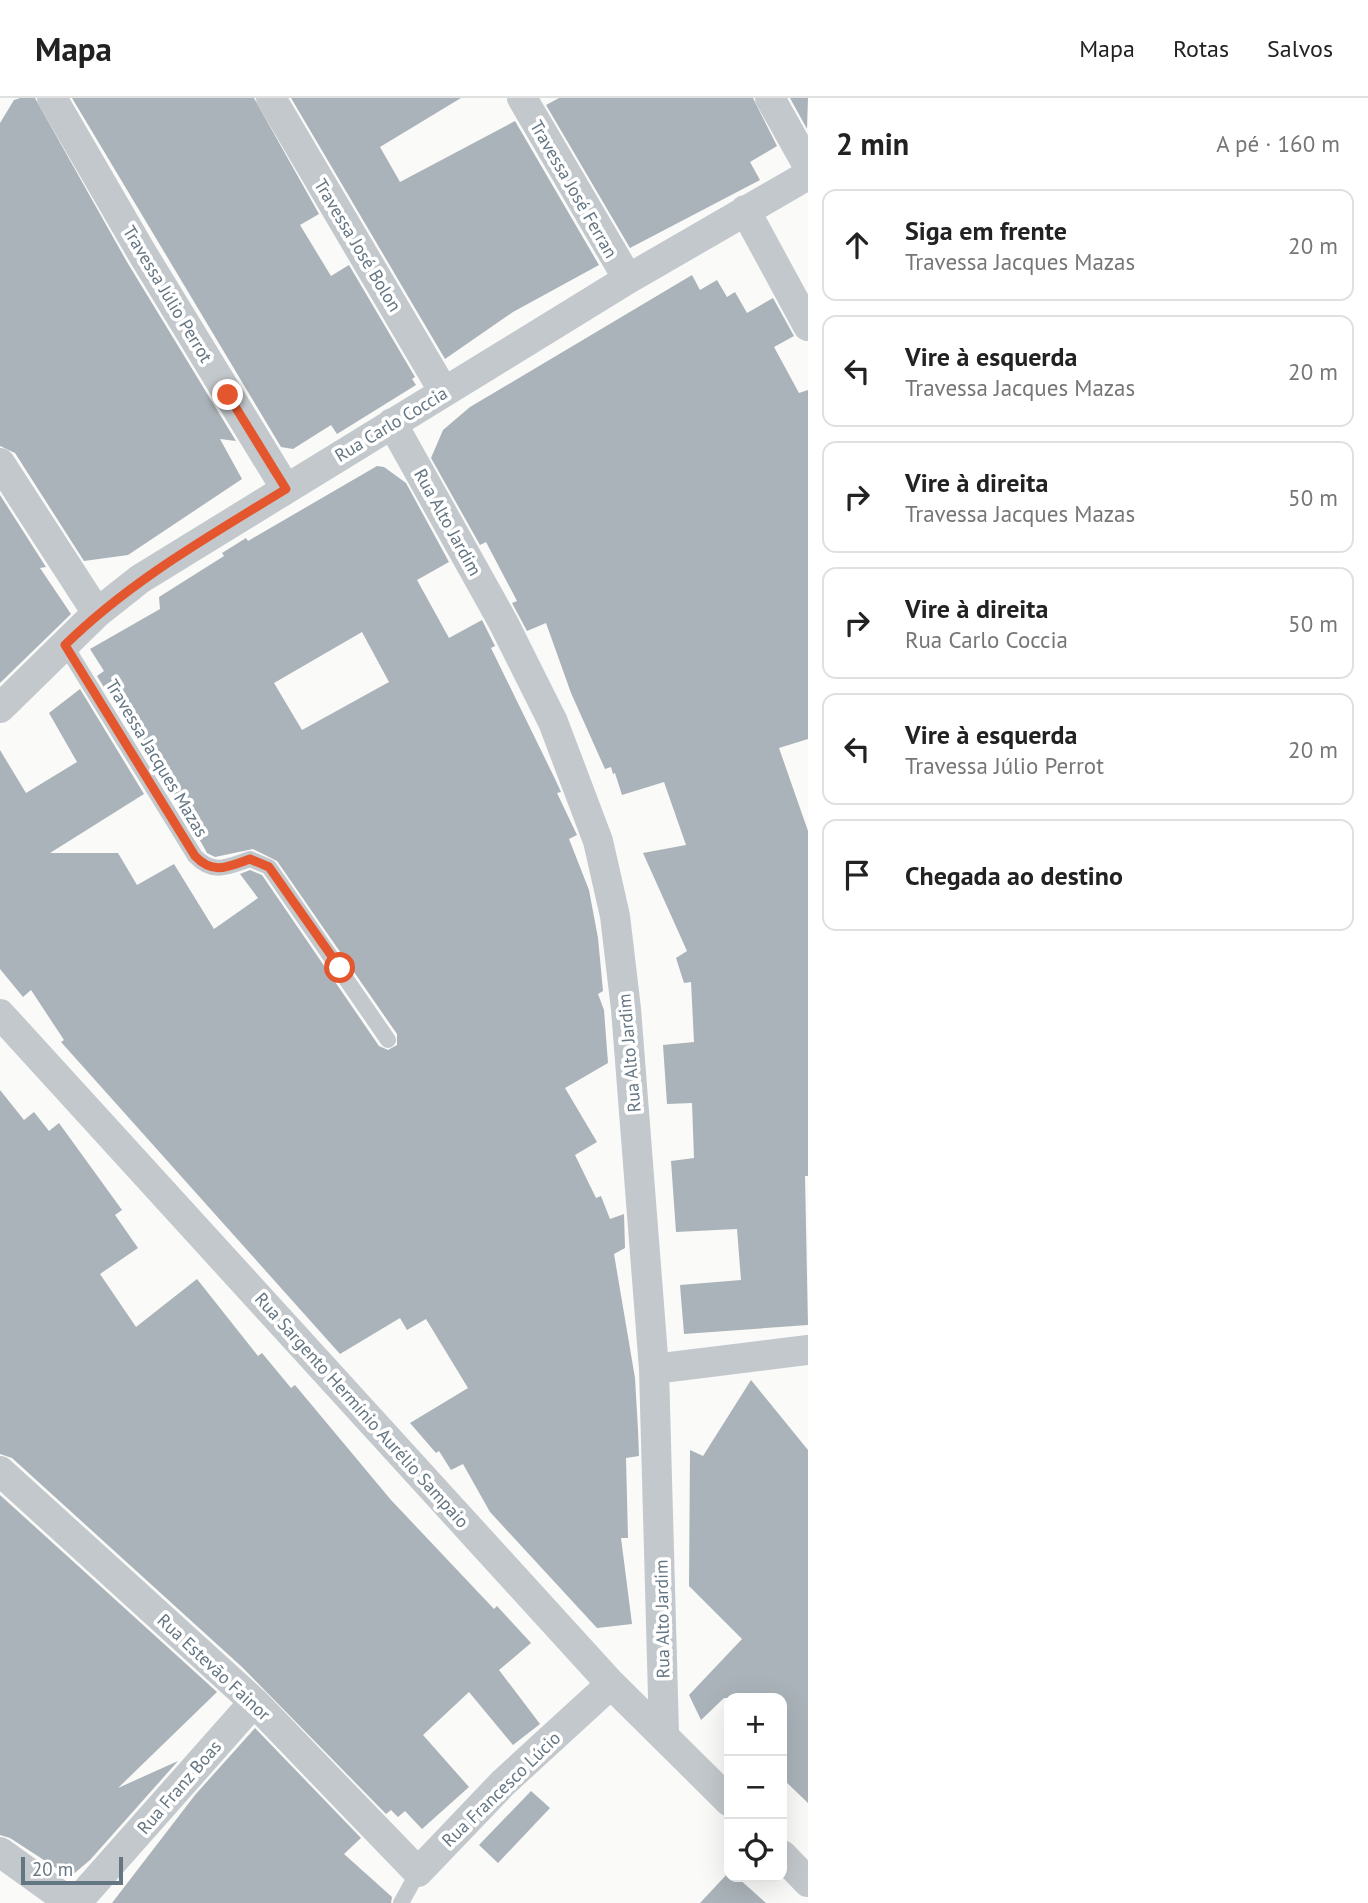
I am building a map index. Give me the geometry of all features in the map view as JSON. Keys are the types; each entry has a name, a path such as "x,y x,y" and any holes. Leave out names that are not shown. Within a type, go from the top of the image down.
{"street":[{"name":"Travessa Júlio Perrot","path":"52,98 142,253 286,489"},
{"name":"Travessa José Bolon","path":"271,98 444,392"},
{"name":"Travessa José Ferran","path":"522,98 628,279"},
{"path":"770,98 808,166"},
{"name":"Rua Carlo Coccia","path":"0,708 97,613 140,579 628,279 808,176"},
{"path":"745,210 808,326"},
{"name":"Rua Alto Jardim","path":"392,423 503,622 553,722 598,841 615,916 626,1009 654,1369 664,1733"},
{"path":"0,463 97,613"},
{"name":"Rua Sargento Hermínio Aurélio Sampaio","path":"0,1014 611,1684 664,1733 724,1796"},
{"path":"654,1369 808,1350"},
{"name":"Rua Estevão Fainor","path":"0,1471 254,1702 418,1872"},
{"name":"Rua Francesco Lúcio","path":"418,1872 503,1783 611,1684"},
{"name":"Rua Franz Boas","path":"73,1903 254,1702"},
{"path":"0,1852 73,1903"},
{"path":"787,1860 808,1882"}],"lane":[{"name":"Travessa Jacques Mazas","path":"65,645 195,856 205,867 217,870 250,859 269,867 388,1040"},
{"name":"Rua Francesco Lúcio","path":"401,1903 418,1872"}],"building":[{"path":"35,98 127,262 236,441 220,439 242,479 128,555 84,561 15,453 0,446 0,123 14,100"},
{"path":"72,98 254,98 319,214 300,225 331,276 349,265 415,377 412,379 416,385 337,434 331,425 293,449 281,447"},
{"path":"291,98 461,98 380,147 400,182 515,121 599,265 513,312 445,359"},
{"path":"559,98 753,98 777,146 750,162 760,180 630,248 546,105"},
{"path":"790,98 808,98 807,129"},
{"path":"692,275 700,290 717,280 727,297 735,292 747,313 773,298 794,336 774,347 799,393 808,390 808,739 779,748 808,831 808,1176 805,1176 808,1325 684,1334 680,1285 741,1280 737,1229 676,1232 671,1161 694,1158 692,1103 667,1104 663,1045 694,1042 691,982 684,983 676,958 687,951 643,853 686,845 664,782 622,795 615,773 613,774 611,767 605,769 571,693 546,623 527,631 512,603 517,601 486,542 480,545 431,458 443,430 470,407"},
{"path":"377,466 384,467 406,483 449,562 417,580 449,638 482,620 495,646 491,648 556,781 561,792 557,793 577,835 569,839 589,890 598,938 603,991 598,994 604,1010 608,1063 565,1088 597,1142 575,1155 596,1198 601,1196 610,1219 624,1214 625,1248 614,1254 635,1378 638,1430 639,1456 626,1458 628,1538 621,1538 632,1624 597,1628 490,1512 463,1464 451,1470 439,1451 436,1453 410,1423 468,1388 426,1319 407,1330 400,1318 340,1354 61,1042 64,1040 31,990 23,997 0,969 0,750 26,793 77,762 49,713 80,689 144,794 50,853 118,853 137,885 174,864 214,929 258,898 240,874 250,870 262,875 379,1046 388,1050 397,1045 397,1034 277,861 253,849 215,857 207,853 166,780 162,782 97,676 104,671 90,649 160,609 159,597 224,556 222,553 246,538 248,541","holes":["362,632 389,682 302,730 274,683"]},
{"path":"0,495 46,567 40,568 71,614 0,683"},
{"path":"0,1090 24,1120 34,1112 49,1131 59,1123 122,1210 115,1215 138,1248 100,1274 136,1327 197,1279 258,1356 262,1353 291,1388 295,1385 391,1500 494,1609 497,1606 531,1643 499,1670 540,1724 513,1745 469,1692 423,1735 469,1787 422,1829 405,1811 398,1817 391,1810 386,1814 242,1667 12,1458 0,1454"},
{"path":"751,1380 808,1450 808,1803 787,1783 787,1693 724,1693 724,1698 701,1720 689,1695 742,1639 689,1586 690,1450 703,1456"},
{"path":"0,1495 217,1692 118,1788 178,1761 90,1860 70,1877 10,1838 0,1835"},
{"path":"255,1728 361,1838 344,1854 392,1897 391,1903 112,1903 195,1795"},
{"path":"531,1791 550,1808 498,1863 479,1845"},
{"path":"724,1877 724,1882 743,1882 766,1903 700,1903"}],"route":[{"path":"228,395 286,489 140,579 97,613 65,645 195,856 205,867 217,870 250,859 259,860 269,867 281,880 340,968"}]}
